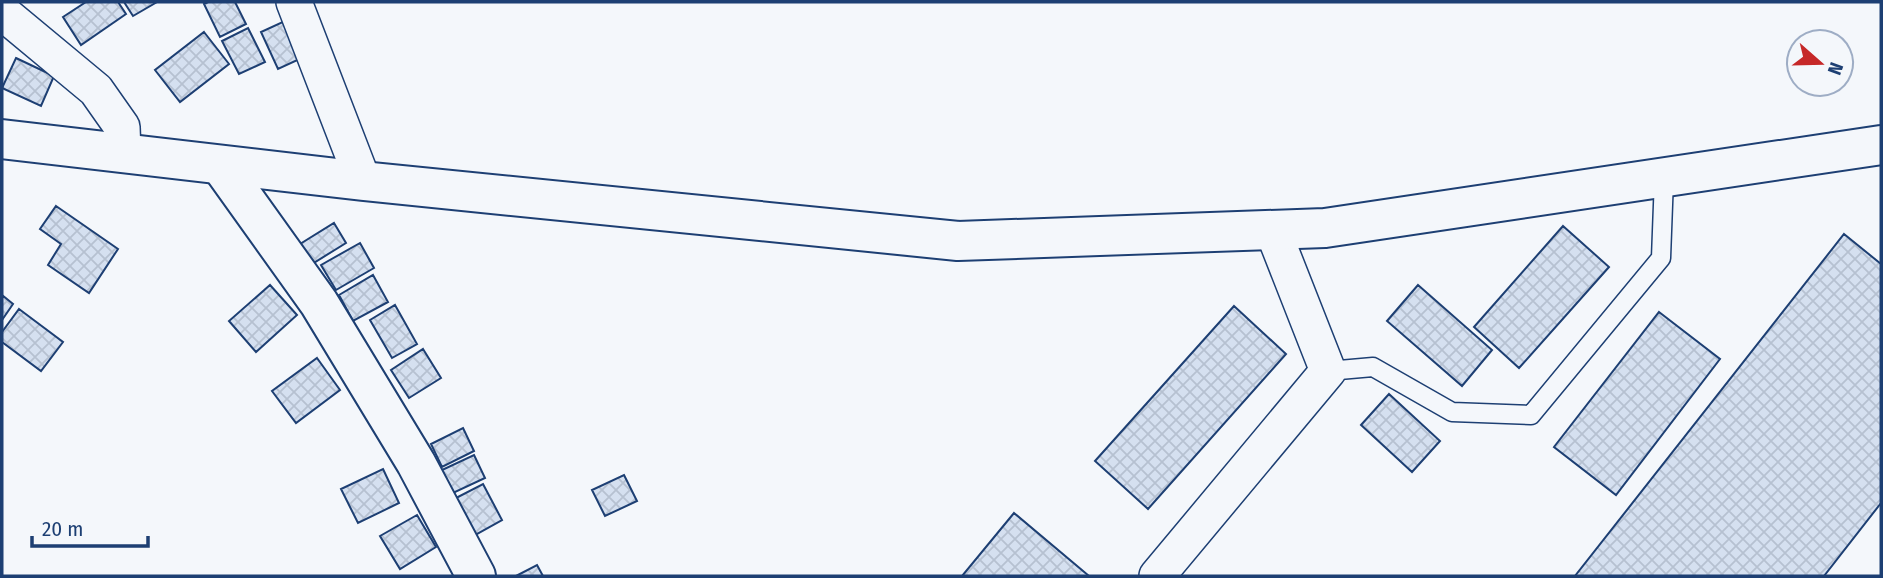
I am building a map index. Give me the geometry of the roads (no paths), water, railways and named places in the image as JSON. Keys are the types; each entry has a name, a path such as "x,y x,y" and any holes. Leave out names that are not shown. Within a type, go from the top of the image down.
{"main road":[{"path":"2,139 221,166 958,241 1325,229 1881,145"},
{"path":"221,166 320,303 416,463 476,576"}],"street":[{"path":"294,2 363,181"},
{"path":"2,12 96,90 122,127 123,153"},
{"path":"1157,576 1328,371 1273,231"}],"lane":[{"path":"1328,371 1373,367 1452,412 1531,415 1661,258 1664,177"}]}
